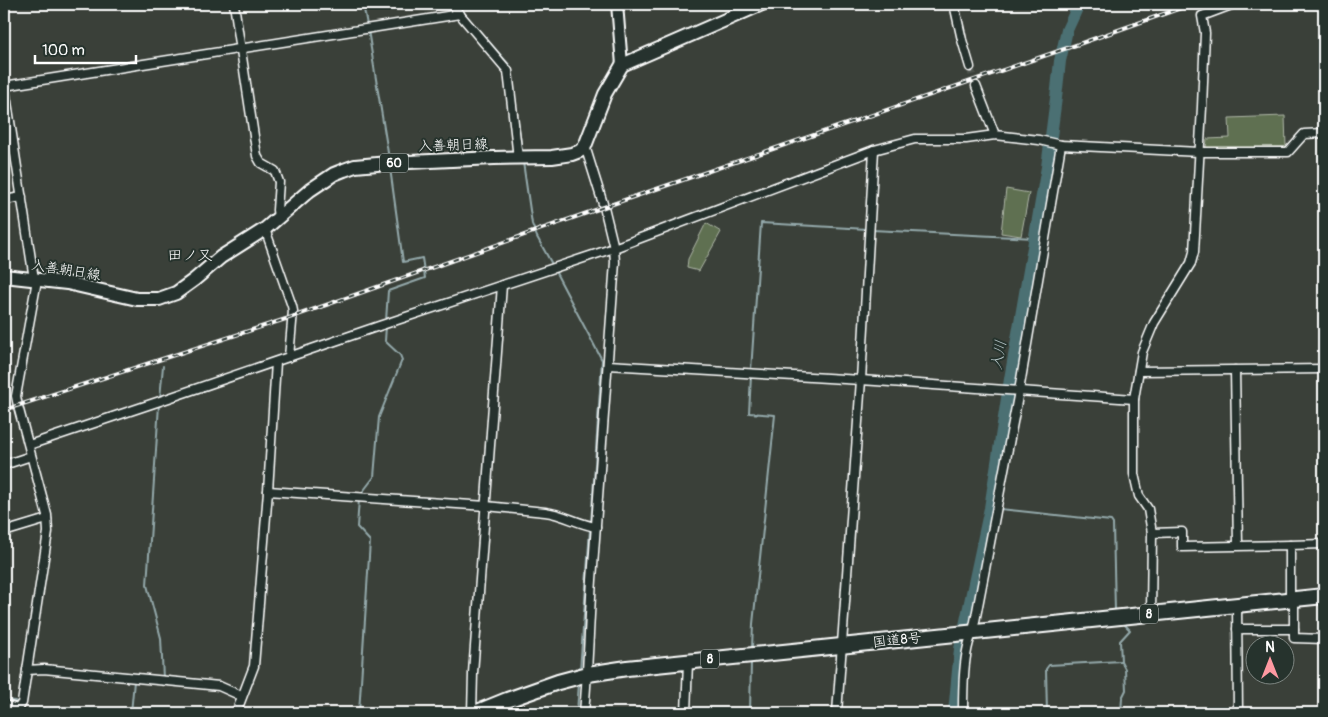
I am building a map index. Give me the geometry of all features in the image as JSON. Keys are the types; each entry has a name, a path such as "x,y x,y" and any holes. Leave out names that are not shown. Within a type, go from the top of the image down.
{"highway":[{"name":"国道8号","path":"474,713 531,690 588,674 951,634 1324,596"}],"main road":[{"path":"585,146 605,94 622,65 762,4"},
{"name":"入善朝日線","path":"4,276 67,283 137,299 159,298 176,293 221,257 265,229 310,190 334,174 356,166 398,162 564,156 580,151 585,146"}],"street":[{"path":"234,4 257,156 261,162 275,171 279,182 278,217"},
{"path":"451,4 508,71 518,158"},
{"path":"617,4 622,65"},
{"path":"954,4 970,67"},
{"path":"1151,614 1152,533 1148,509 1139,496 1134,474 1134,399 1142,352 1154,323 1191,263 1194,252 1205,34 1202,16 1234,4"},
{"path":"4,86 460,14"},
{"path":"4,82 36,279 16,396 47,519 48,532 22,703 18,712 4,706"},
{"path":"976,86 995,135"},
{"path":"28,445 614,248 874,150 915,139 966,139 995,135 1040,140 1061,145 1199,152 1288,152 1304,134 1324,134"},
{"path":"962,713 964,674 970,638 973,632 1020,391 1061,145"},
{"path":"584,713 615,262 614,248 604,207 585,146"},
{"path":"837,713 861,380 874,150"},
{"path":"4,200 22,197"},
{"path":"265,229 293,311 288,357"},
{"path":"474,713 473,673 502,285"},
{"path":"236,713 254,666 276,362"},
{"path":"608,365 1134,399"},
{"path":"1139,371 1324,369"},
{"path":"1235,370 1238,545"},
{"path":"4,465 31,456"},
{"path":"268,491 486,506 553,513 584,525 596,527"},
{"path":"4,532 47,519"},
{"path":"1152,533 1182,532 1182,547 1324,544"},
{"path":"1290,545 1294,638 1324,639"},
{"path":"1237,605 1238,713"},
{"path":"1237,629 1294,628"},
{"path":"686,713 688,662"},
{"path":"27,670 44,669 219,686 237,694 241,698"}],"green space":[{"path":"1285,116 1286,147 1206,148 1207,139 1230,138 1229,118"},
{"path":"1006,189 1029,193 1021,236 1001,233"},
{"path":"706,223 721,232 699,271 687,268 688,259"}],"waterway":[{"path":"363,4 367,25"},
{"path":"456,4 511,67 522,152"},
{"name":"入川","path":"954,713 960,649 990,508 1010,379 1047,167 1060,61 1067,30 1079,4"},
{"path":"368,30 389,159"},
{"path":"523,162 532,224 553,266"},
{"path":"386,321 388,291 425,278 422,258 403,262 390,168"},
{"path":"751,371 761,223 867,229"},
{"path":"872,230 1034,238"},
{"path":"555,271 602,360 591,524"},
{"path":"361,494 374,477 379,417 402,360 400,355 385,341 386,326"},
{"path":"160,398 163,366"},
{"path":"751,376 749,413 775,415 752,648"},
{"path":"159,405 147,585 161,638 163,678"},
{"path":"359,499 357,527 370,541 359,713"},
{"path":"1000,509 1111,521 1113,524 1115,611"},
{"path":"580,671 590,529"},
{"path":"1121,713 1122,698 1126,690 1125,669 1121,661 1120,641 1130,630 1123,623"},
{"path":"750,713 751,661"},
{"path":"1047,713 1046,669 1049,665 1121,661"},
{"path":"131,713 134,681"},
{"path":"577,713 579,683"},
{"path":"4,700 15,701 18,704"},
{"path":"21,708 26,713"}],"tunnel":[{"path":"970,67 976,86"}],"railway":[{"path":"4,410 292,317 1192,4"}],"district":[{"name":"田ノ又","path":"190,255"}]}
